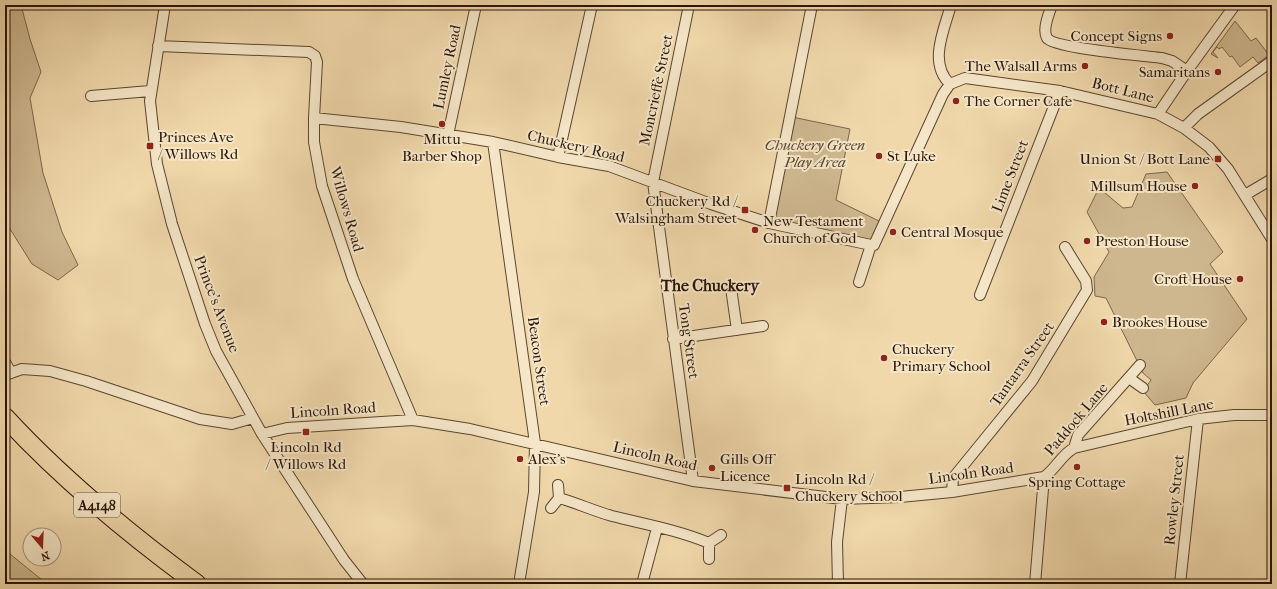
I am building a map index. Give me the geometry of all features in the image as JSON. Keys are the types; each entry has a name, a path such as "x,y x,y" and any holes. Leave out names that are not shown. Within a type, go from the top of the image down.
{"highway":[{"name":"A4148","path":"5,417 64,476 105,512 141,543 197,584"}],"street":[{"name":"Prince's Avenue","path":"165,5 150,91 157,164 172,224 205,324 216,351 262,434 344,560 363,584"},
{"name":"Lumley Road","path":"448,135 476,5"},
{"path":"558,158 592,5"},
{"name":"Moncrieffe Street","path":"653,182 689,5"},
{"path":"769,223 812,5"},
{"path":"864,276 871,245 874,244 943,94 950,84 945,79 940,69 938,57 940,41 951,5"},
{"path":"1052,5 1045,33 1046,38 1050,42 1062,45 1162,58 1172,61 1187,71"},
{"name":"Bott Lane","path":"950,84 966,78 1060,91 1140,108 1158,114 1187,71 1236,5"},
{"name":"Willows Road","path":"158,46 309,52 315,56 317,62 314,142 322,186 353,279 413,420"},
{"path":"1184,128 1198,114 1272,61"},
{"path":"91,96 150,91"},
{"name":"Lime Street","path":"980,296 1060,91"},
{"path":"1158,114 1184,128 1209,146 1228,169 1272,239"},
{"name":"Chuckery Road","path":"314,118 401,127 493,142 558,158 609,166 711,204 769,223 871,245"},
{"name":"Beacon Street","path":"493,142 535,443 534,492 519,584"},
{"path":"1245,195 1272,179"},
{"name":"Tong Street","path":"653,182 692,480"},
{"name":"Tantarra Street","path":"952,492 953,478 1032,381 1087,290 1086,281 1065,246"},
{"path":"731,288 737,330"},
{"path":"673,339 763,326"},
{"path":"5,362 8,374 22,369 50,371 200,419 232,424 253,418"},
{"name":"Paddock Lane","path":"1044,478 1050,474 1067,451 1074,448 1078,435 1140,365"},
{"name":"Paddock Lane","path":"1129,378 1143,388"},
{"name":"Holtshill Lane","path":"1074,448 1198,419 1234,415 1272,415"},
{"name":"Rowley Street","path":"1180,584 1198,419"},
{"name":"Lincoln Road","path":"262,434 287,428 413,420 470,429 692,480 842,499 900,497 952,492 1044,478"},
{"path":"1035,584 1044,478"},
{"path":"558,485 560,498"},
{"path":"551,508 560,498"},
{"path":"560,498 604,514 657,528 678,531 709,542 721,535"},
{"path":"838,584 837,542 842,499"},
{"path":"642,584 657,528"},
{"path":"709,542 709,558"}],"green space":[{"path":"5,5 21,5 41,72 30,98 43,173 62,232 78,265 58,280 32,264 5,221"},
{"path":"1235,21 1251,41 1256,38 1269,55 1258,63 1253,57 1240,67 1232,56 1230,57 1222,47 1219,49 1217,47 1213,52 1218,58 1211,54"},
{"name":"Chuckery Green Play Area","path":"792,117 850,129 836,200 881,222 873,241 772,222"},
{"path":"1167,172 1223,252 1210,264 1247,319 1193,383 1186,398 1155,405 1143,391 1151,380 1143,373 1106,298 1095,296 1094,277 1109,252 1087,212 1099,188 1123,208 1132,207 1146,174"},
{"path":"5,550 22,564 22,567 26,567 47,584 5,584"}],"place":[{"name":"Concept Signs","path":"1170,36"},
{"name":"The Walsall Arms","path":"1085,66"},
{"name":"Samaritans","path":"1218,72"},
{"name":"The Corner Cafe","path":"956,101"},
{"name":"Mittu Barber Shop","path":"442,124"},
{"name":"Princes Ave / Willows Rd","path":"150,146"},
{"name":"St Luke","path":"879,156"},
{"name":"Union St / Bott Lane","path":"1218,159"},
{"name":"Millsum House","path":"1195,186"},
{"name":"Chuckery Rd / Walsingham Street","path":"745,210"},
{"name":"New Testament Church of God","path":"755,230"},
{"name":"Central Mosque","path":"893,232"},
{"name":"Preston House","path":"1087,241"},
{"name":"Croft House","path":"1240,279"},
{"name":"Brookes House","path":"1104,322"},
{"name":"Chuckery Primary School","path":"884,358"},
{"name":"Lincoln Rd / Willows Rd","path":"306,432"},
{"name":"Alex's","path":"520,459"},
{"name":"Spring Cottage","path":"1077,467"},
{"name":"Gills Off Licence","path":"712,468"},
{"name":"Lincoln Rd / Chuckery School","path":"787,488"}],"district":[{"name":"The Chuckery","path":"710,285"}]}
